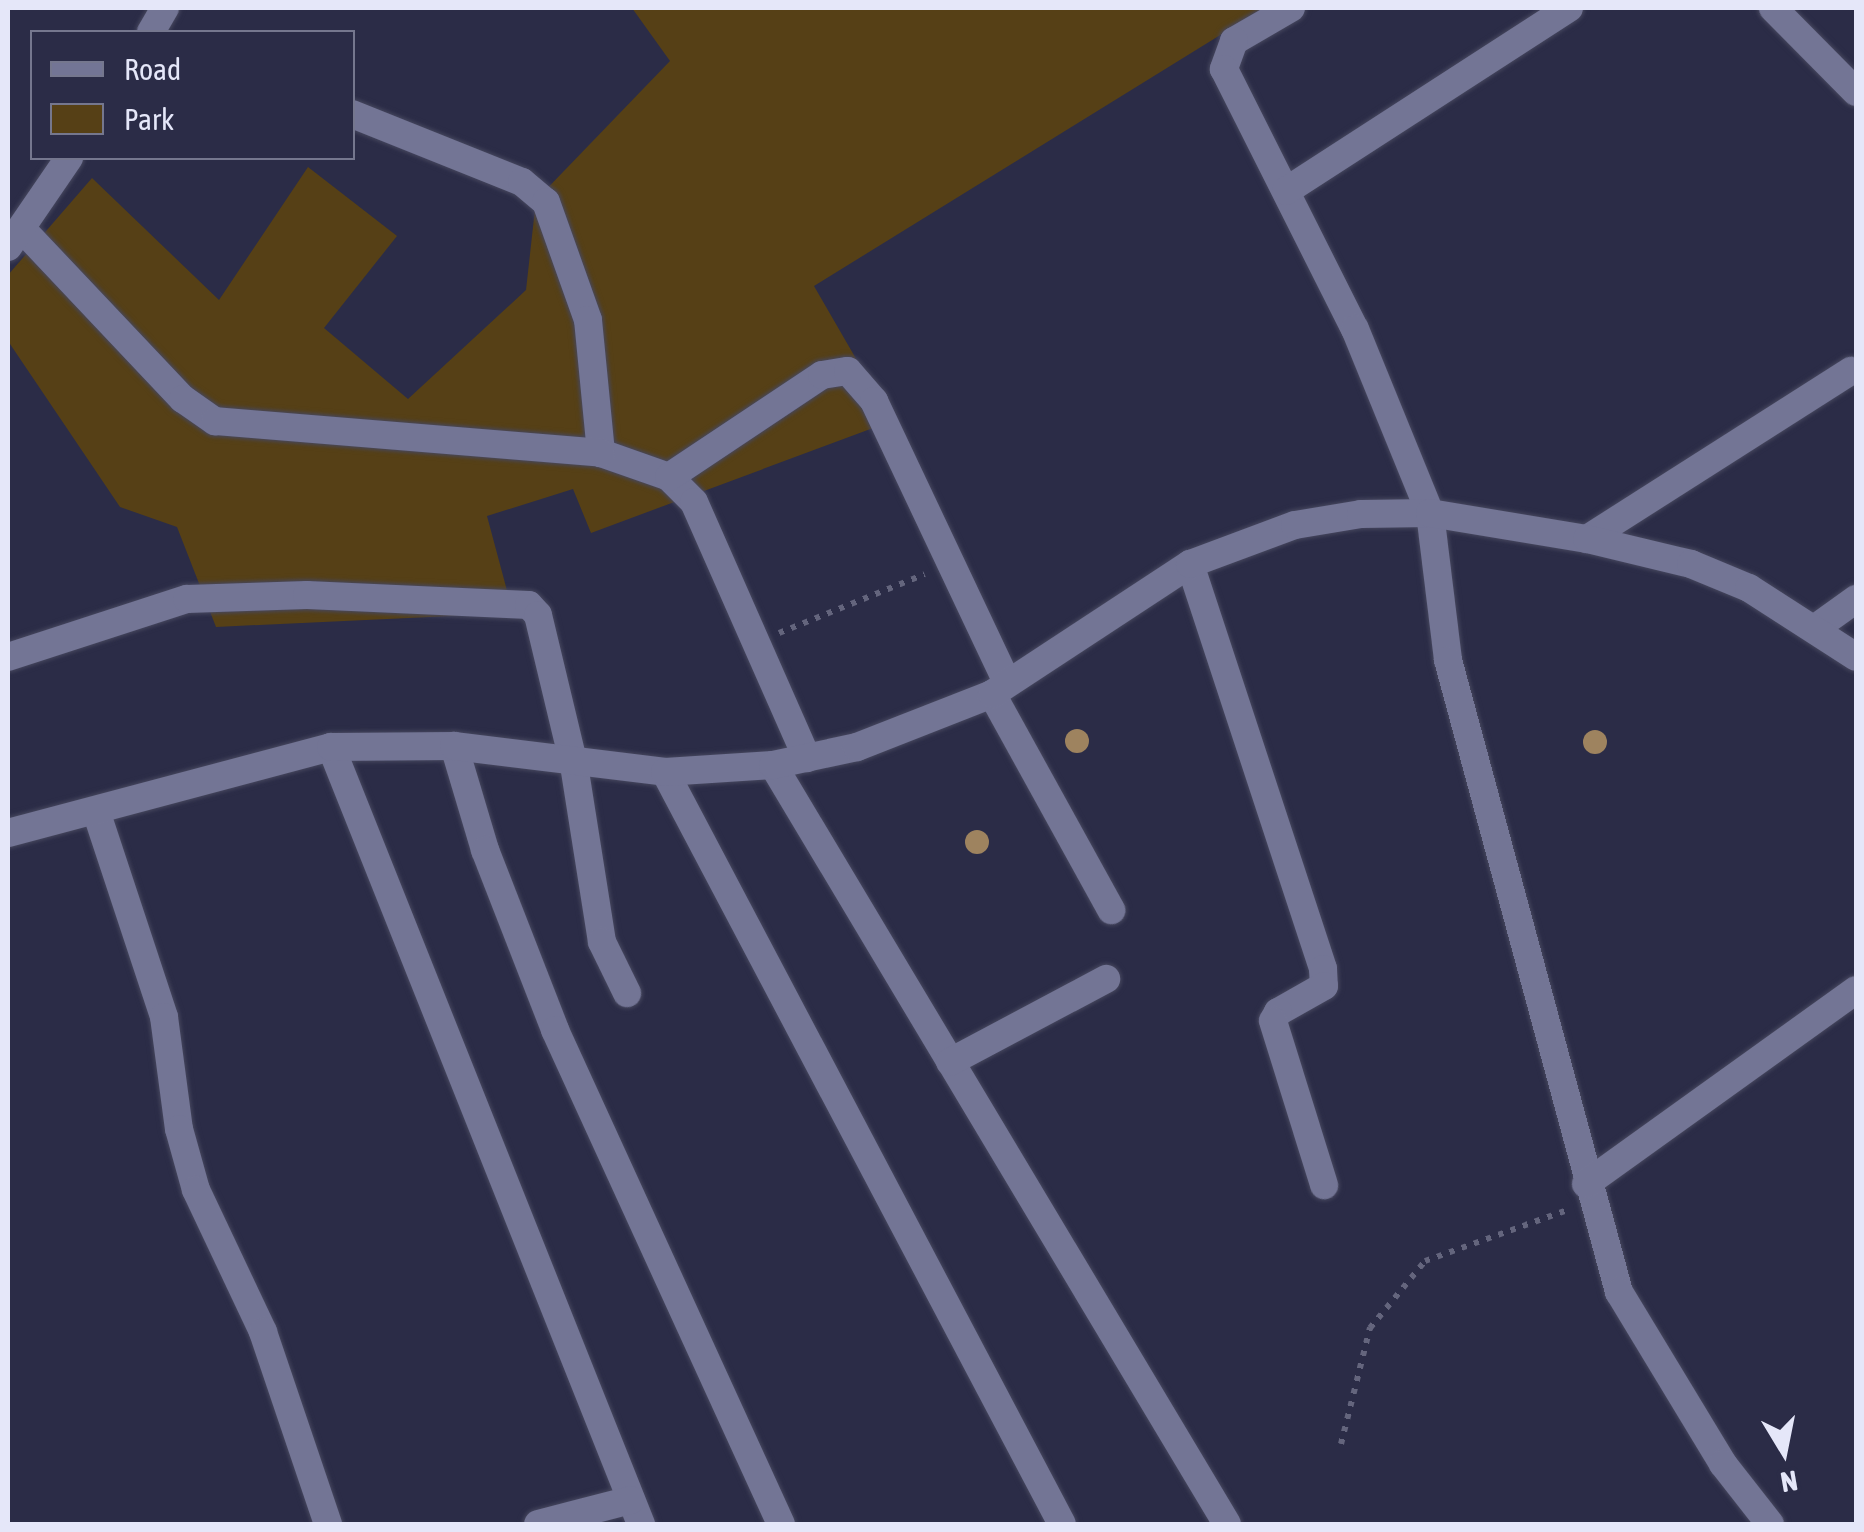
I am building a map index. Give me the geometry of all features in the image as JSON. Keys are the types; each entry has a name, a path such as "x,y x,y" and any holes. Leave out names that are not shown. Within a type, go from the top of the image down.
{"street":[{"path":"1290,8 1234,40 1224,69 1356,329 1430,513 1448,660 1588,1193 1619,1292 1724,1464 1770,1524"},
{"path":"1286,191 1569,8"},
{"path":"1773,8 1856,92"},
{"path":"355,115 522,182 546,202 588,320 600,453"},
{"path":"68,160 15,238 183,399 215,420 277,431 600,453 668,477 694,502 807,758"},
{"path":"668,477 822,374 848,371 874,401 950,564 999,688 1111,910"},
{"path":"1587,539 1851,371"},
{"path":"8,833 331,748 454,746 574,764 665,772 773,766 856,747 999,688 1190,564 1295,525 1361,514 1430,513 1587,539 1690,564 1817,627 1856,657"},
{"path":"1190,564 1323,969 1324,986 1278,1012 1273,1022 1324,1185"},
{"path":"8,656 188,599 306,595 530,605 542,629 574,764 602,942 627,993"},
{"path":"1817,627 1856,599"},
{"path":"454,746 485,850 555,1030 781,1524"},
{"path":"331,748 636,1512 538,1524"},
{"path":"773,766 1227,1524"},
{"path":"665,772 1062,1524"},
{"path":"96,810 164,1017 179,1129 196,1190 263,1332 328,1524"},
{"path":"950,1062 1106,979"},
{"path":"1588,1193 1856,990"}],"path":[{"path":"757,641 950,564"},
{"path":"1341,1444 1370,1328 1425,1261 1588,1193"}],"green space":[{"path":"632,8 1264,8 814,286 892,421 591,533 573,489 487,516 513,613 216,627 177,527 120,507 8,341 8,275 92,178 219,300 308,167 397,236 324,328 408,399 526,290 536,200 670,61"}]}
